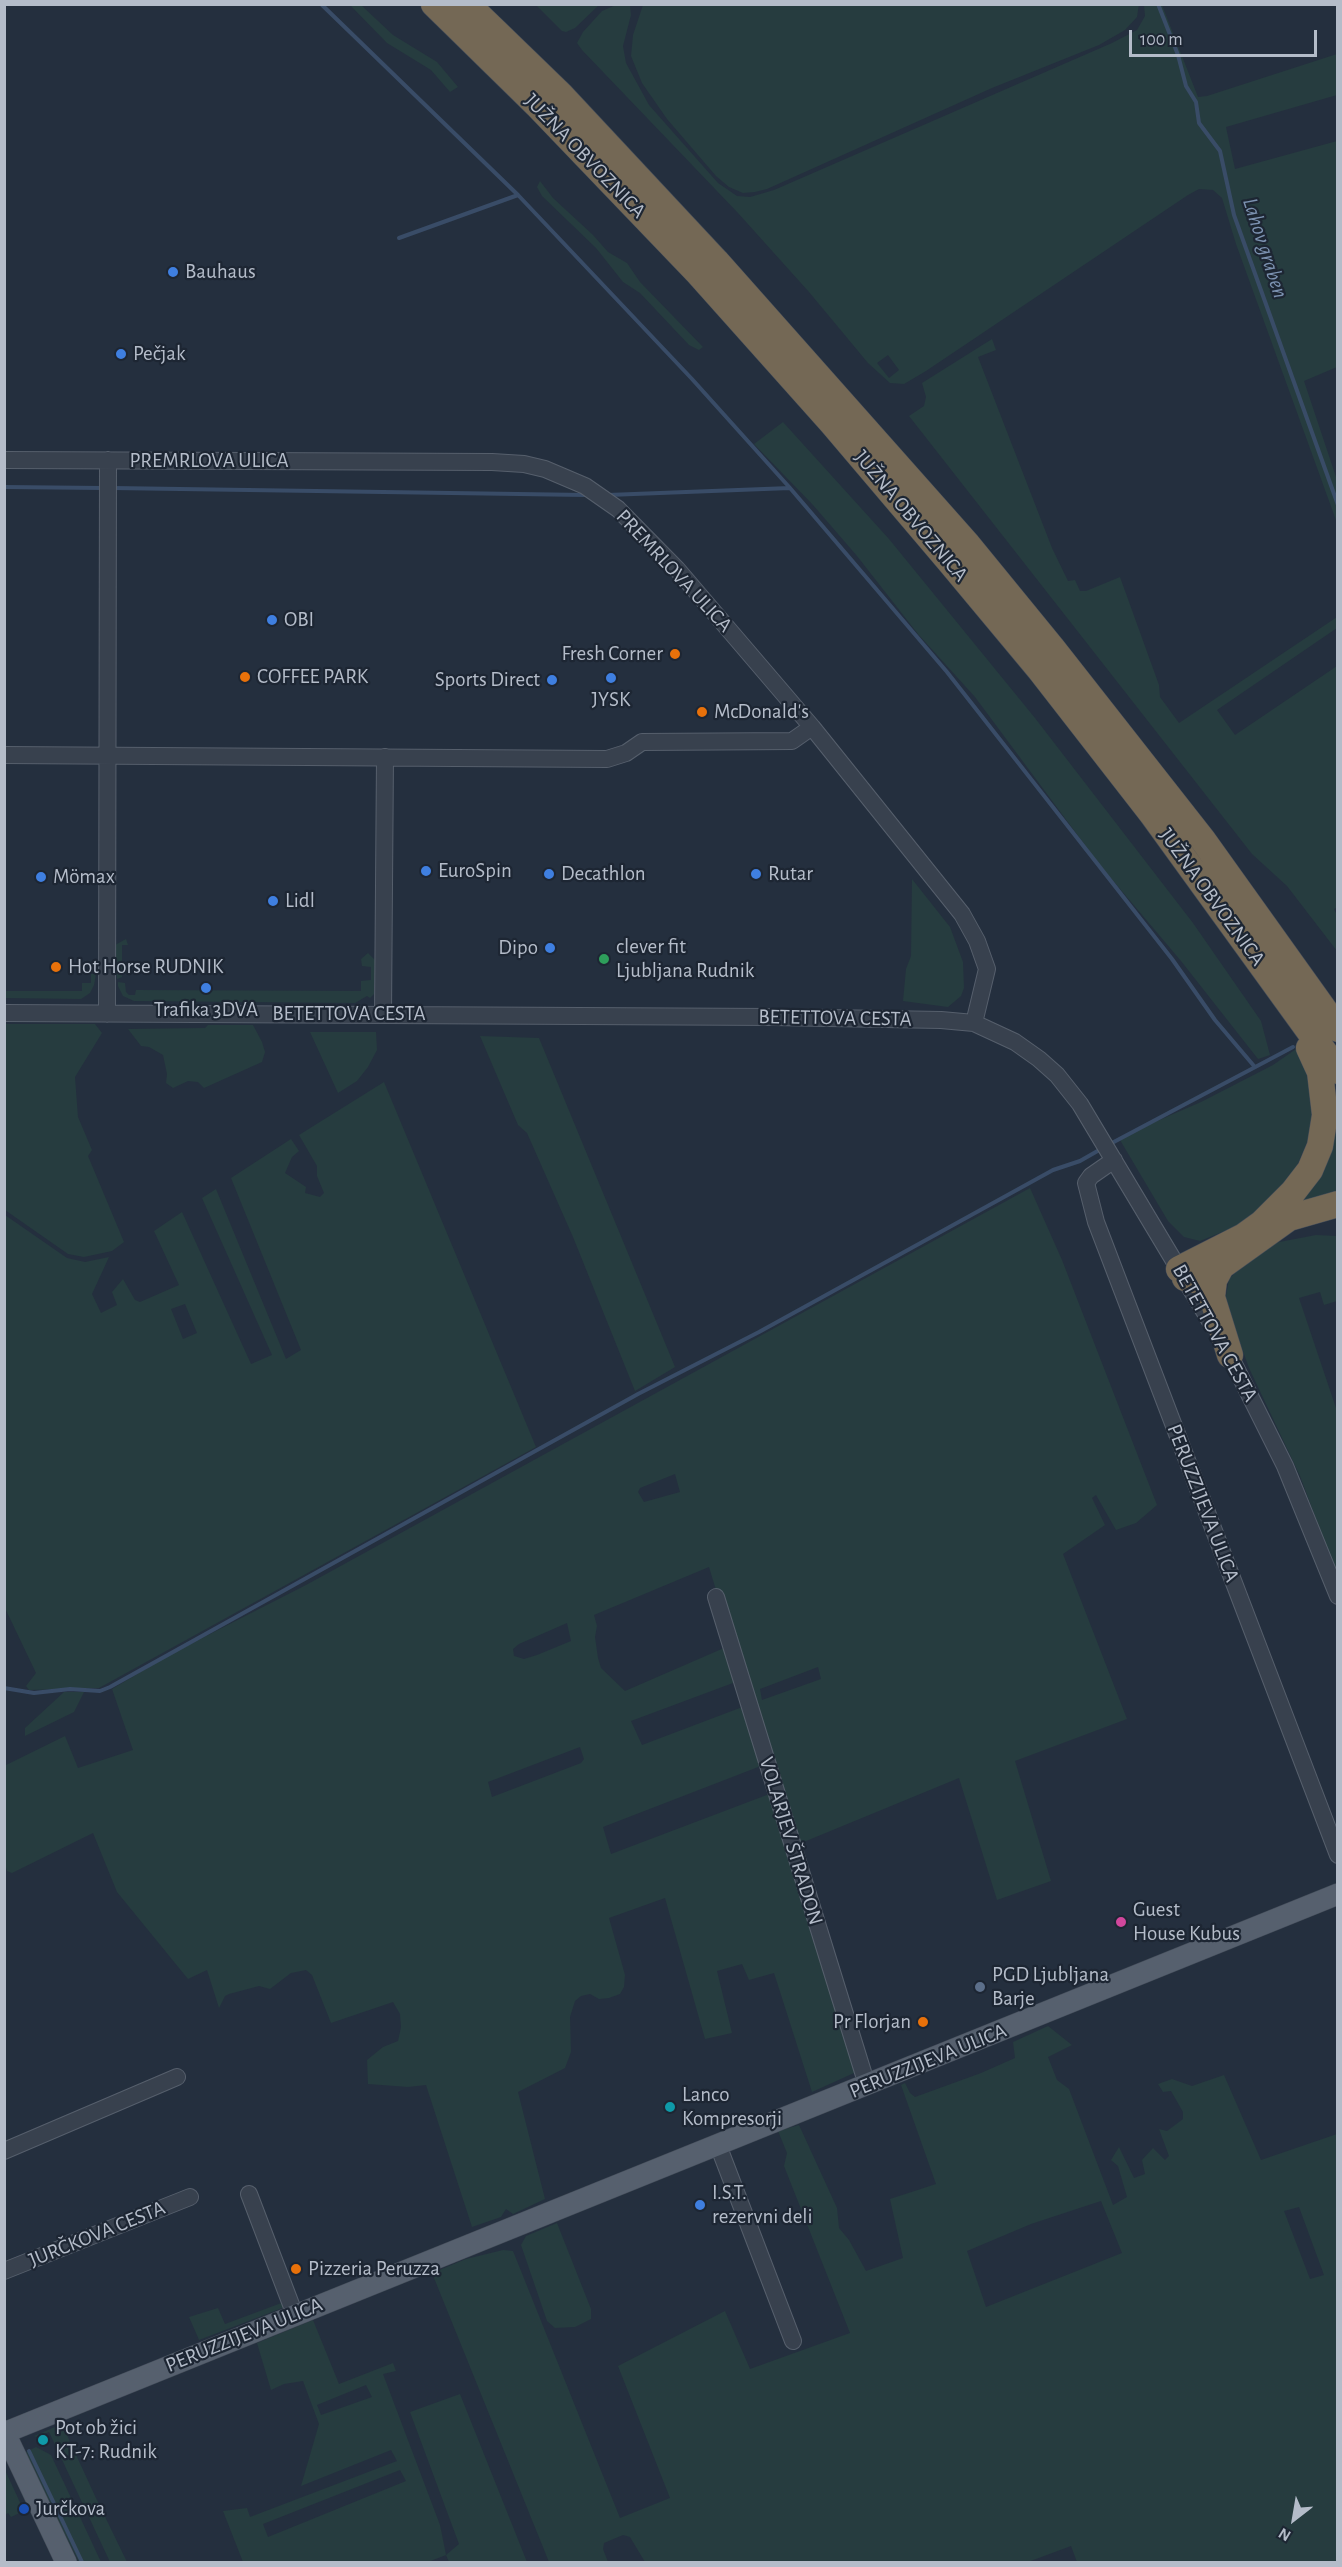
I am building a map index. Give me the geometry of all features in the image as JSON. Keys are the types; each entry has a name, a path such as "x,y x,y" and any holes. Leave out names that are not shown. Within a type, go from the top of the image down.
{"highway":[{"name":"JUŽNA OBVOZNICA","path":"434,4 537,105 699,274 824,414 1032,661 1152,814 1338,1071"},
{"name":"JUŽNA OBVOZNICA","path":"467,4 561,95 716,261 968,545 1068,667 1203,840 1338,1029"},
{"path":"1152,814 1176,862 1311,1051 1320,1072 1325,1104 1323,1134 1316,1157 1293,1192 1279,1208 1244,1236 1182,1273"},
{"path":"1182,1273 1201,1279 1289,1218 1338,1204"},
{"path":"1221,1267 1214,1280 1212,1297 1230,1355"}],"main road":[{"name":"PERUZZIJEVA ULICA","path":"5,2432 1338,1894"},
{"path":"5,2432 66,2562"}],"street":[{"name":"PREMRLOVA ULICA","path":"4,460 503,463 545,470 585,486 618,509 677,569 812,727 962,914 987,969 974,1023"},
{"path":"107,1014 108,460"},
{"path":"4,755 607,759 626,753 642,742 792,741 812,727"},
{"path":"383,1014 386,757"},
{"name":"BETETTOVA CESTA","path":"4,1013 919,1019 974,1023 1015,1042 1051,1070 1080,1104 1230,1355 1285,1466 1338,1596"},
{"name":"PERUZZIJEVA ULICA","path":"1108,1151 1086,1183 1096,1222 1338,1855"},
{"name":"VOLARJEV ŠTRADON","path":"716,1597 867,2085"},
{"path":"4,2151 177,2077"},
{"path":"718,2145 794,2341"},
{"path":"249,2194 295,2315"},
{"name":"JURČKOVA CESTA","path":"4,2271 190,2197"}],"green space":[{"path":"1139,4 1137,17 1125,30 1099,45 992,88 767,189 755,192 743,193 729,187 716,176 667,119 642,83 631,56 633,35 643,5"},
{"path":"350,5 361,5 393,35 437,62 458,87 450,92 431,70 387,43"},
{"path":"536,5 599,5 575,28 566,32 562,31"},
{"path":"616,5 630,6 631,15 623,46 626,63 649,105 718,183 737,196 750,197 774,190 1112,43 1137,30 1145,16 1144,5 1162,5 1198,97 1337,54 1337,95 1226,127 1235,169 1337,141 1337,367 1304,381 1337,480 1337,523 1236,244 1222,198 1213,190 1199,189 1188,195 926,371 904,384 890,383 868,363 809,292 738,213 582,50 577,43 583,32 602,11","holes":["888,355 899,370 889,378 877,363"]},
{"path":"540,181 553,198 608,252 627,263 640,282 703,347 699,350 689,345 640,293 623,282 596,248 542,196 537,187"},
{"path":"992,339 996,350 978,357 1052,548 1068,581 1075,580 1080,591 1086,591 1120,577 1159,685 1160,697 1179,723 1337,617 1337,628 1217,710 1235,735 1337,666 1338,907 1334,909 1337,915 1337,951 1287,886 1252,854 909,416 924,406 926,397 922,383"},
{"path":"783,422 889,539 1035,718 1193,923 1261,1021 1270,1055 1258,1059 1181,961 1099,864 975,697 918,634 857,556 813,505 754,444"},
{"path":"912,879 950,927 963,962 964,988 961,996 948,1007 903,1001 906,969 911,956"},
{"path":"126,939 128,945 122,945 122,977 117,979 115,945"},
{"path":"368,953 375,960 374,994 370,998 367,996 355,1003 134,1001 123,996 118,986 118,982 125,983 126,992 129,995 135,995 136,990 361,991 361,981 371,980 371,967 362,966 361,959"},
{"path":"91,974 96,974 94,985 90,993 81,999 5,998 5,991 82,991 82,983 91,983"},
{"path":"5,1024 95,1024 102,1033 75,1077 78,1117 92,1150 88,1156 124,1242 112,1251 84,1257 68,1254 5,1210"},
{"path":"208,1025 253,1025 265,1052 262,1062 204,1088 198,1082 188,1081 173,1088 166,1083 167,1074 163,1055 149,1047 141,1046 128,1029 205,1028"},
{"path":"310,1032 376,1032 377,1050 357,1081 338,1093"},
{"path":"480,1036 539,1038 675,1367 635,1391 573,1237 527,1133 518,1125"},
{"path":"1299,1047 1313,1097 1313,1114 1308,1140 1296,1168 1274,1195 1269,1197 1263,1208 1247,1222 1200,1241 1184,1237 1168,1221 1120,1140 1134,1131 1201,1102 1273,1065"},
{"path":"384,1082 536,1447 99,1688 29,1690 26,1686 36,1673 4,1606 5,1215 67,1258 85,1262 109,1257 92,1294 101,1313 117,1305 112,1292 123,1279 135,1300 140,1302 179,1285 154,1231 182,1212 251,1364 272,1355 202,1198 216,1189 286,1359 301,1350 231,1178 291,1139 299,1151 292,1157 285,1173 306,1187 305,1193 320,1197 324,1193 317,1176 317,1166 299,1135","holes":["185,1304 197,1333 183,1339 171,1309"]},
{"path":"1337,1120 1337,1192 1296,1207 1327,1160"},
{"path":"1030,1188 1062,1260 1157,1505 1136,1523 1116,1530 1096,1495 1092,1498 1105,1525 1063,1554 1127,1719 1015,1761 1051,1881 997,1900 959,1778 794,1846 709,1567 594,1615 597,1626 595,1637 601,1668 625,1691 724,1648 741,1680 631,1721 642,1745 745,1706 766,1764 603,1827 611,1854 772,1793 856,2065 854,2073 812,2092 774,1973 749,1980 742,1964 717,1971 732,2033 705,2039 665,1898 609,1918 625,1975 624,1987 620,1994 609,1998 599,1999 590,1994 581,1996 575,2001 570,2017 571,2052 565,2068 518,2092 545,2199 513,2214 506,2209 501,2217 472,2227 426,2085 408,2087 368,2084 367,2060 383,2047 398,2041 401,2027 400,2014 393,2002 331,2023 312,1975 306,1970 291,1973 270,1989 259,1986 229,1994 225,1996 219,2008 207,1970 188,1979 117,1892 93,1833 12,1873 7,1871 4,1860 4,1766 65,1736 78,1768 133,1750 112,1689 171,1654 306,1585","holes":["675,1474 680,1492 644,1502 638,1492 640,1488","567,1623 571,1641 524,1659 514,1656 513,1649 519,1644","818,1667 821,1679 762,1700 760,1689","580,1747 584,1759 581,1763 492,1797 488,1782"]},
{"path":"1316,1235 1337,1236 1337,1301 1324,1305 1320,1292 1299,1298 1337,1411 1337,1575 1300,1476 1249,1368 1225,1301 1229,1279 1274,1243"},
{"path":"64,1692 84,1692 74,1712 25,1736 25,1728"},
{"path":"1048,2026 1072,2045 1048,2057 1057,2080 1069,2089 1113,2205 1127,2197 1118,2166 1111,2160 1119,2147 1134,2178 1145,2174 1142,2160 1153,2148 1165,2160 1169,2156 1159,2129 1167,2131 1183,2119 1183,2112 1171,2091 1163,2092 1158,2084 1172,2079 1192,2086 1224,2075 1261,2160 1337,2134 1337,2562 1077,2562 1071,2546 1028,2562 645,2562 630,2537 623,2535 604,2543 603,2549 608,2562 549,2562 432,2273 466,2259 503,2250 513,2251 620,2518 670,2498 618,2366 725,2311 750,2369 850,2333 784,2166 787,2153 778,2131 799,2125 837,2208 839,2228 849,2240 866,2271 903,2258 890,2199 936,2184 901,2085 905,2083 915,2097 981,2073 1015,2058 1013,2042","holes":["1101,2201 1122,2253 986,2307 967,2251 1031,2224","1299,2207 1324,2275 1310,2279 1284,2211"]},
{"path":"557,2223 591,2309 591,2319 575,2327 555,2328 547,2321 521,2245 526,2236"},
{"path":"284,2302 285,2307 199,2340 189,2317 218,2308 225,2324"},
{"path":"313,2320 339,2384 393,2363 396,2371 383,2374 440,2525 446,2555 428,2562 243,2562 223,2511 247,2508 250,2517 397,2461 391,2450 301,2486 319,2424 303,2381 284,2384 271,2390 257,2343","holes":["366,2385 372,2397 321,2415 317,2405","400,2470 406,2481 268,2537 263,2524"]},
{"path":"460,2394 527,2562 449,2562 446,2555 459,2544 410,2412"},
{"path":"62,2424 127,2562 110,2562 49,2432 34,2436"},
{"path":"36,2447 51,2455 101,2562 79,2562 29,2465 26,2452"},
{"path":"5,2470 24,2511 11,2517 8,2513 5,2515"}],"waterway":[{"path":"321,4 518,195 692,379 790,488 947,672 1172,959 1215,1020 1254,1066"},
{"name":"Lahov graben","path":"1158,4 1178,55 1186,86 1196,102 1199,123 1220,151 1234,215 1338,505"},
{"path":"399,238 518,195"},
{"path":"4,487 103,488"},
{"path":"113,488 586,495"},
{"path":"608,495 790,488"},
{"path":"1110,1144 1293,1047"},
{"path":"4,1688 34,1693 70,1689 100,1691 110,1687 638,1394 759,1332 1053,1170 1080,1161 1101,1149"},
{"path":"29,2451 82,2562"}],"place":[{"name":"Bauhaus","path":"173,272"},
{"name":"Pečjak","path":"121,354"},
{"name":"OBI","path":"272,620"},
{"name":"Fresh Corner","path":"675,654"},
{"name":"COFFEE PARK","path":"245,677"},
{"name":"JYSK","path":"611,678"},
{"name":"Sports Direct","path":"552,680"},
{"name":"McDonald's","path":"702,712"},
{"name":"EuroSpin","path":"426,871"},
{"name":"Decathlon","path":"549,874"},
{"name":"Rutar","path":"756,874"},
{"name":"Mömax","path":"41,877"},
{"name":"Lidl","path":"273,901"},
{"name":"Dipo","path":"550,948"},
{"name":"clever fit Ljubljana Rudnik","path":"604,959"},
{"name":"Hot Horse RUDNIK","path":"56,967"},
{"name":"Trafika 3DVA","path":"206,988"},
{"name":"Guest House Kubus","path":"1121,1922"},
{"name":"PGD Ljubljana Barje","path":"980,1987"},
{"name":"Pr Florjan","path":"923,2022"},
{"name":"Lanco Kompresorji","path":"670,2107"},
{"name":"I.S.T. rezervni deli","path":"700,2205"},
{"name":"Pizzeria Peruzza","path":"296,2269"},
{"name":"Pot ob žici KT-7: Rudnik","path":"43,2440"},
{"name":"Jurčkova","path":"24,2509"}]}
